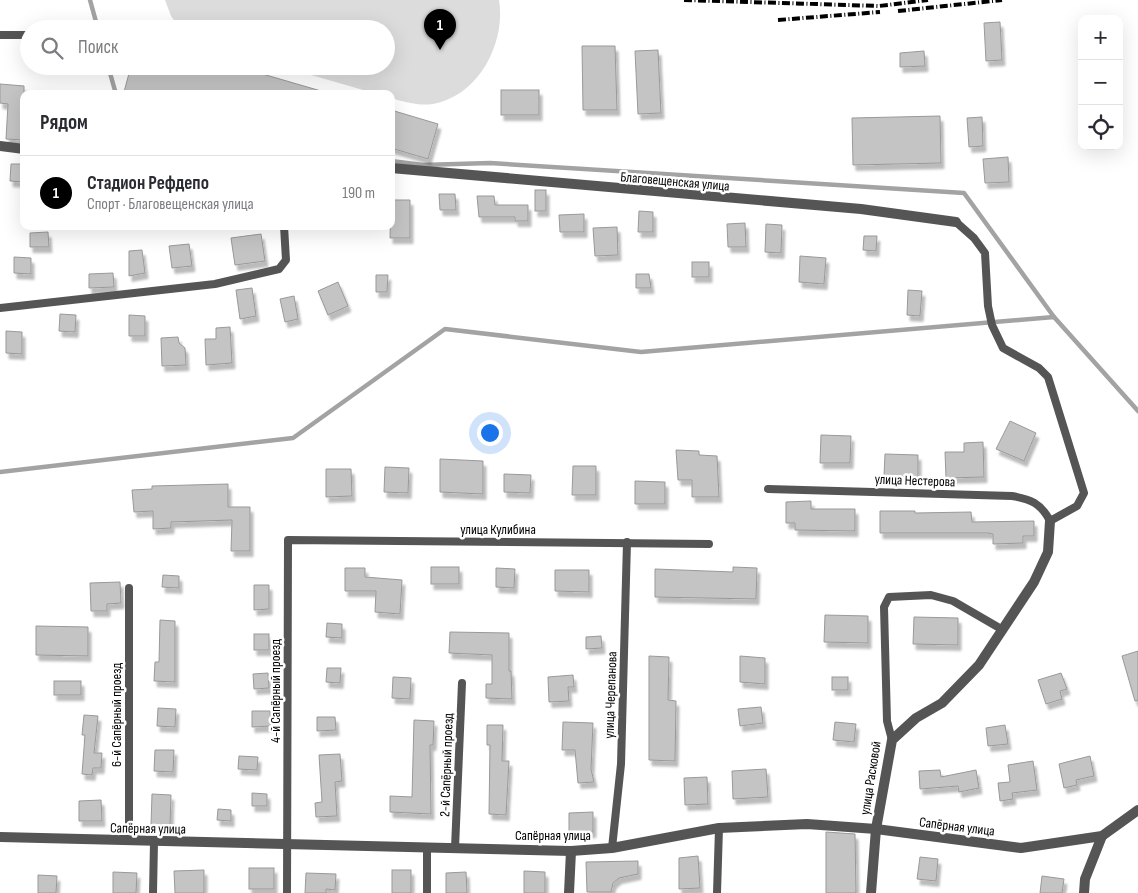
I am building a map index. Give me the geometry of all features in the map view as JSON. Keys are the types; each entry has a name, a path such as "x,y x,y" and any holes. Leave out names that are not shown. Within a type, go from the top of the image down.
{"street":[{"path":"0,146 20,148"},
{"name":"Благовещенская улица","path":"395,168 861,209 956,222"},
{"path":"892,740 916,718 942,703 979,665 1004,630 1034,582 1048,552 1050,521"},
{"name":"улица Расковой","path":"871,893 876,829 892,740"},
{"path":"1084,893 1085,879 1102,836 1138,810"},
{"name":"Сапёрная улица","path":"0,838 571,850 612,848 719,828 808,824 876,829 1021,848 1102,836"},
{"path":"569,893 571,850"}],"lane":[{"path":"0,35 20,35"},
{"path":"956,222 974,238 985,253 988,306 992,325 1004,348 1039,368 1048,377 1084,492 1077,506 1050,521"},
{"path":"0,308 216,284 279,269 286,260 284,230"},
{"name":"улица Нестерова","path":"768,489 1012,496 1030,499 1044,509 1050,521"},
{"name":"улица Кулибина","path":"288,540 709,544"},
{"name":"4-й Сапёрный проезд","path":"287,893 288,540"},
{"name":"улица Черепанова","path":"612,848 622,764 628,542"},
{"name":"6-й Сапёрный проезд","path":"128,841 129,588"},
{"name":"улица Расковой","path":"892,740 887,721 884,607 889,598 931,595 953,601 1004,630"},
{"name":"2-й Сапёрный проезд","path":"455,848 462,683"},
{"path":"717,893 719,828"},
{"path":"152,893 154,842"},
{"path":"427,847 427,893"}],"shaded area":[{"path":"165,0 499,0 500,16 493,50 486,65 476,79 464,90 449,99 433,104 422,104 395,99 395,90 363,90 311,75 395,75 395,20 174,20"}],"building":[{"path":"1000,22 1002,60 986,61 984,23"},
{"path":"582,46 615,46 617,110 583,110"},
{"path":"658,50 661,113 638,114 635,51"},
{"path":"924,51 925,66 900,67 900,53"},
{"path":"129,75 266,75 318,90 125,90"},
{"path":"0,84 24,86 24,90 20,90 20,140 6,139 8,104 0,103"},
{"path":"501,90 539,90 539,115 501,115"},
{"path":"395,111 438,124 428,159 395,149"},
{"path":"940,116 941,163 853,165 852,118"},
{"path":"982,117 983,146 969,147 967,118"},
{"path":"1008,157 1009,182 985,183 983,159"},
{"path":"11,164 20,164 20,182 10,181"},
{"path":"535,190 546,190 546,211 535,211"},
{"path":"439,194 455,194 456,210 440,210"},
{"path":"477,196 494,196 495,205 528,205 528,221 515,221 515,217 479,217"},
{"path":"395,200 410,200 410,238 390,238 390,230 395,230"},
{"path":"639,211 653,212 653,232 638,232"},
{"path":"584,214 584,232 560,232 559,215"},
{"path":"745,223 746,247 728,247 727,224"},
{"path":"766,224 782,225 781,253 765,252"},
{"path":"617,227 618,255 595,256 593,228"},
{"path":"48,232 49,247 30,247 30,233"},
{"path":"261,234 265,261 235,265 231,238"},
{"path":"864,236 877,236 876,251 863,250"},
{"path":"189,244 192,266 172,268 169,246"},
{"path":"142,250 145,273 129,276 129,251"},
{"path":"800,256 826,258 824,284 799,282"},
{"path":"14,257 31,258 31,274 14,273"},
{"path":"692,262 709,262 709,277 692,277"},
{"path":"113,273 114,287 89,288 89,274"},
{"path":"636,274 649,274 651,288 636,288"},
{"path":"376,275 388,275 387,292 376,292"},
{"path":"338,282 348,306 328,315 318,291"},
{"path":"252,288 256,316 240,319 236,290"},
{"path":"908,290 922,291 920,316 907,315"},
{"path":"294,296 298,319 285,322 280,299"},
{"path":"60,314 76,315 75,332 59,331"},
{"path":"129,315 145,316 145,336 129,336"},
{"path":"230,327 232,363 206,365 205,339 216,339 216,328"},
{"path":"6,331 22,332 22,354 6,353"},
{"path":"178,337 179,343 185,348 186,365 162,366 161,338"},
{"path":"1010,421 1036,433 1024,461 996,449"},
{"path":"821,435 851,436 850,463 820,463"},
{"path":"983,442 984,477 946,478 945,452 964,452 964,443"},
{"path":"676,450 699,451 699,455 717,456 719,497 692,497 692,480 678,480"},
{"path":"885,454 918,455 918,477 884,476"},
{"path":"440,459 483,461 483,494 440,492"},
{"path":"573,466 596,466 596,495 572,495"},
{"path":"385,467 409,468 408,493 384,492"},
{"path":"326,469 351,469 352,496 326,497"},
{"path":"504,474 531,475 530,493 504,492"},
{"path":"635,481 665,482 665,504 635,504"},
{"path":"228,484 228,507 250,507 250,551 231,551 232,520 171,522 171,528 153,529 153,511 134,512 132,490 152,489 152,486"},
{"path":"811,501 811,509 855,509 855,531 795,530 795,523 786,523 786,502"},
{"path":"880,511 915,511 915,513 971,512 972,522 1034,521 1034,536 1023,536 1023,543 993,544 993,534 988,533 880,533"},
{"path":"431,567 459,567 459,584 431,584"},
{"path":"733,567 757,568 756,599 655,597 655,569 733,572"},
{"path":"345,568 365,568 365,577 402,580 400,614 375,612 376,591 345,591"},
{"path":"496,568 515,569 514,588 496,587"},
{"path":"555,570 589,570 589,592 555,591"},
{"path":"163,575 179,576 179,588 162,587"},
{"path":"120,582 121,603 107,604 107,611 91,611 90,583"},
{"path":"254,585 269,585 269,609 254,610"},
{"path":"825,615 868,616 868,643 824,642"},
{"path":"914,617 958,618 958,645 913,644"},
{"path":"160,620 175,621 175,682 154,681 155,662 159,662"},
{"path":"327,623 342,624 342,638 326,637"},
{"path":"36,626 88,627 88,656 36,655"},
{"path":"450,632 509,633 509,671 511,671 512,699 486,698 486,684 492,684 492,655 449,653"},
{"path":"254,634 269,634 269,650 254,650"},
{"path":"601,636 602,648 586,649 586,637"},
{"path":"1138,651 1138,700 1135,701 1122,656"},
{"path":"649,656 669,657 668,700 676,701 675,761 649,760"},
{"path":"740,656 765,658 765,684 740,682"},
{"path":"327,668 341,668 340,683 326,682"},
{"path":"268,673 269,688 254,689 253,674"},
{"path":"1061,673 1067,689 1060,691 1062,699 1046,704 1038,680"},
{"path":"573,675 574,687 568,687 569,701 549,702 548,677"},
{"path":"393,677 411,678 410,699 392,698"},
{"path":"832,677 848,677 848,690 832,690"},
{"path":"54,681 81,681 81,695 54,695"},
{"path":"761,707 763,723 740,726 738,709"},
{"path":"158,708 176,709 175,727 157,726"},
{"path":"252,711 270,711 271,726 252,727"},
{"path":"84,715 98,716 94,753 102,753 101,768 93,768 92,775 82,774 85,735 82,735"},
{"path":"317,717 335,717 336,730 317,731"},
{"path":"414,720 434,721 433,745 430,745 431,814 390,812 390,796 412,797"},
{"path":"563,722 593,723 591,769 594,782 578,783 575,750 562,750"},
{"path":"835,722 856,724 854,742 833,740"},
{"path":"487,725 503,725 502,761 509,761 506,815 489,814 490,745 487,745"},
{"path":"1005,725 1008,744 988,746 986,728"},
{"path":"155,750 174,750 173,772 154,771"},
{"path":"340,754 342,781 335,782 337,816 316,817 315,803 322,802 319,755"},
{"path":"239,756 258,757 257,770 238,769"},
{"path":"1090,756 1094,776 1076,780 1077,785 1064,788 1059,764"},
{"path":"1033,761 1037,790 1012,793 1013,799 1000,801 998,783 1010,782 1008,765"},
{"path":"766,769 768,797 733,799 732,771"},
{"path":"940,770 941,777 976,770 979,788 959,792 958,786 920,789 919,771"},
{"path":"707,777 708,804 685,805 684,778"},
{"path":"252,793 267,794 267,806 252,806"},
{"path":"152,794 171,795 170,826 151,825"},
{"path":"101,800 102,821 79,821 79,801"},
{"path":"218,809 231,810 231,821 217,820"},
{"path":"593,812 593,832 569,833 569,813"},
{"path":"826,832 855,834 856,893 826,893"},
{"path":"698,856 700,888 679,889 679,858"},
{"path":"920,857 938,859 936,881 917,879"},
{"path":"638,861 638,874 619,878 613,883 611,892 587,892 586,862"},
{"path":"249,868 274,868 274,889 249,889"},
{"path":"204,870 204,893 175,893 174,871"},
{"path":"392,870 411,870 411,893 392,893"},
{"path":"524,871 545,872 545,893 524,893"},
{"path":"113,872 137,873 136,893 113,893"},
{"path":"466,872 467,893 446,893 446,873"},
{"path":"306,873 336,874 335,890 326,889 326,893 305,893"},
{"path":"38,875 57,876 56,893 38,893"},
{"path":"1042,876 1064,879 1062,893 1040,893"}],"waterway":[{"path":"90,0 96,20"},
{"path":"111,75 115,90"},
{"path":"395,162 423,165 490,163 964,193 1054,317"},
{"path":"0,472 293,438 445,329 641,352 1054,317 1138,411"}],"railway":[{"path":"684,0 879,6 928,0"},
{"path":"898,11 1002,0"},
{"path":"778,20 880,12"}],"place":[{"name":"Стадион Рефдепо","path":"440,50"}]}
